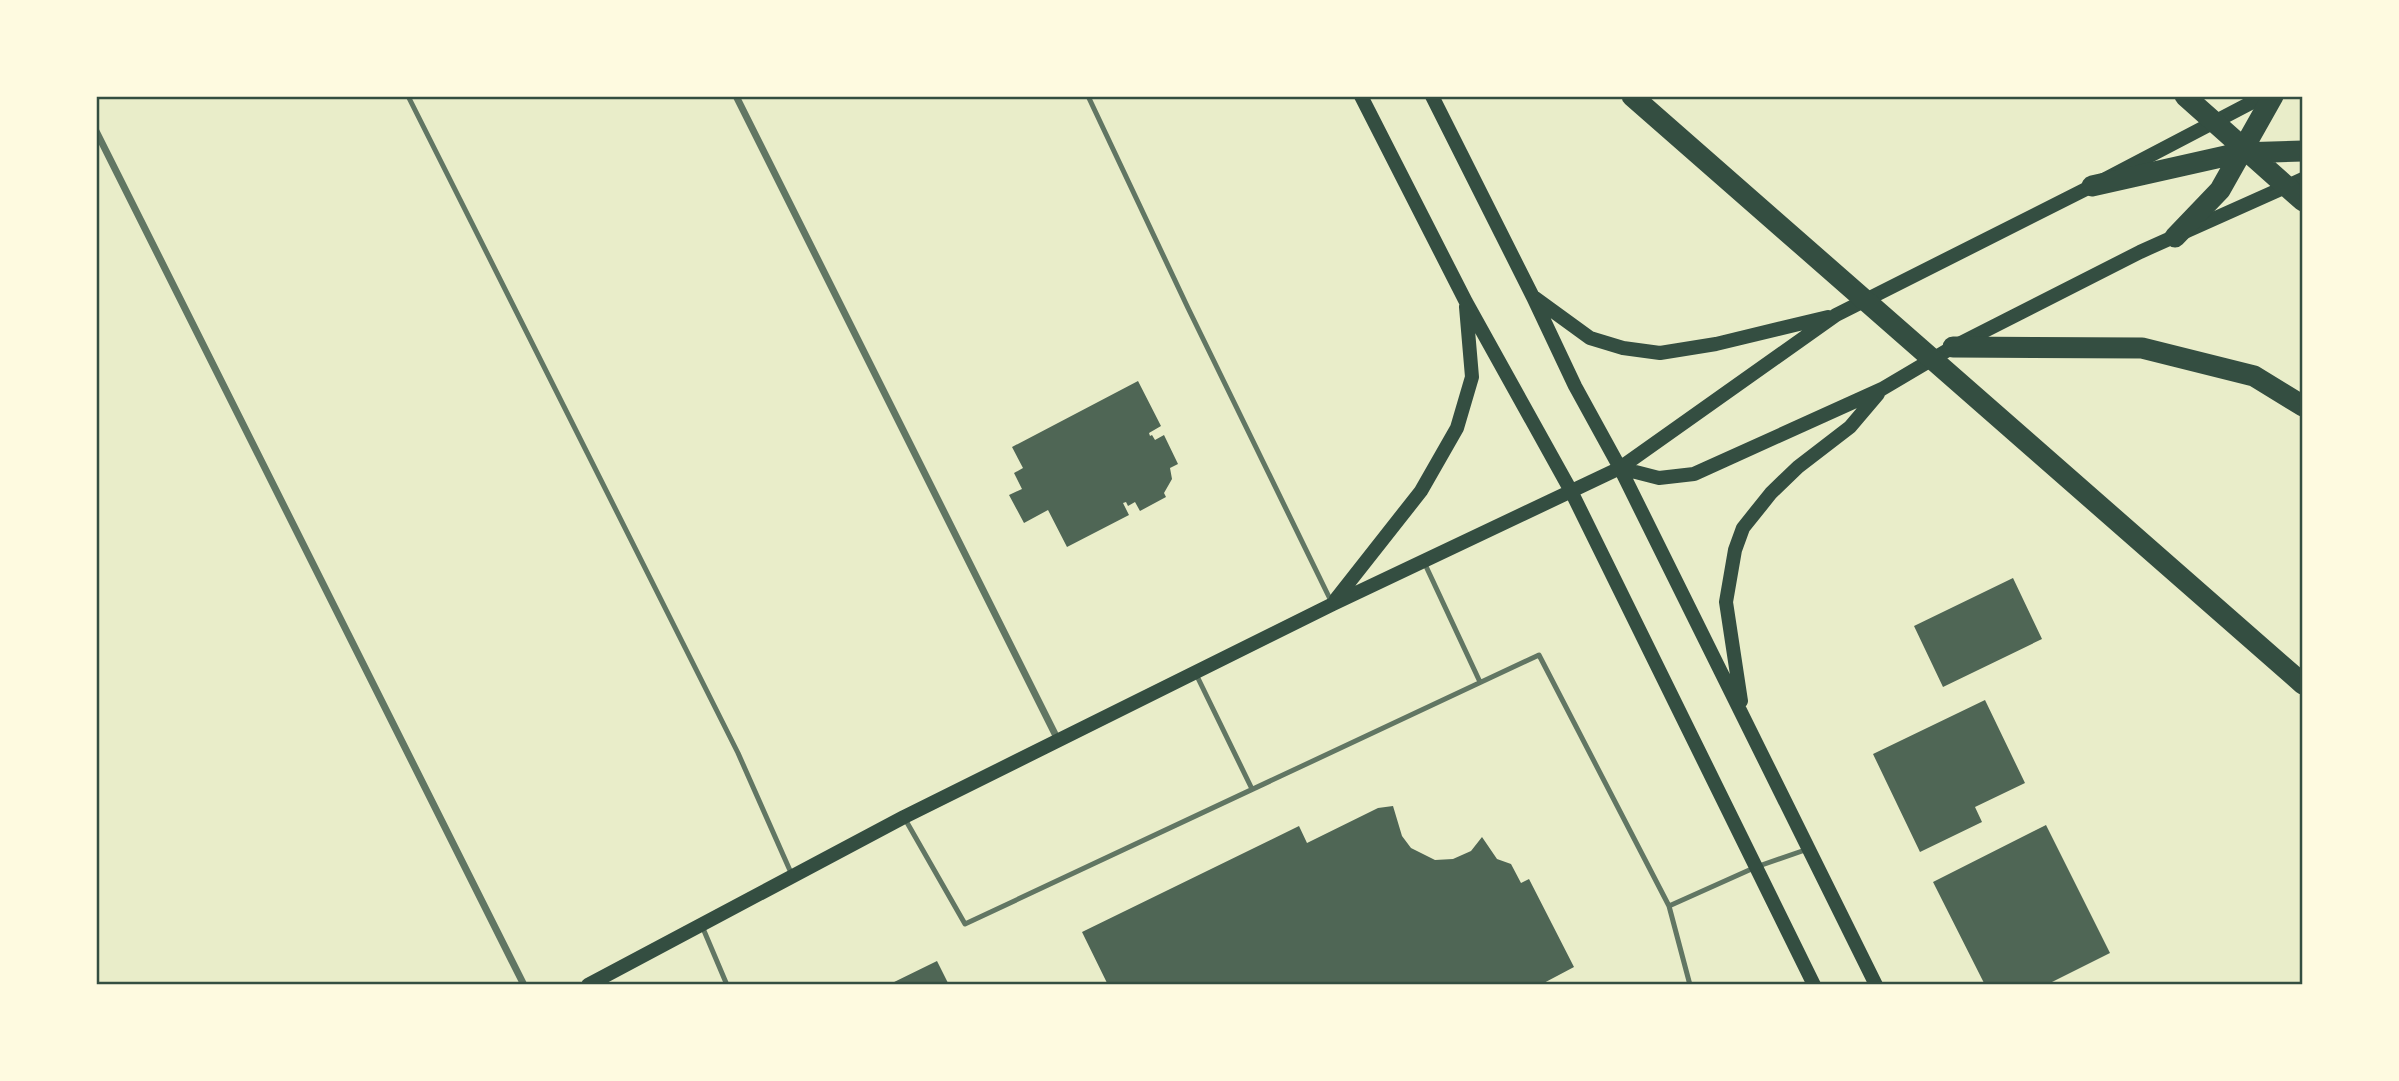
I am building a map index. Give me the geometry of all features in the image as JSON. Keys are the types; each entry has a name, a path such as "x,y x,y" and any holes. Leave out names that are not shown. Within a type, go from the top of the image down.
{"highway":[{"path":"1632,96 2303,684"},
{"path":"2185,96 2303,201"},
{"path":"2175,237 2220,190 2273,96"},
{"path":"2092,186 2239,153 2303,151"},
{"path":"1953,347 2142,348 2254,376 2303,406"}],"main road":[{"path":"1361,96 1466,302 1571,492 1814,985"},
{"path":"1432,96 1877,985"},
{"path":"588,985 904,817 1333,604 1620,468 1836,315 2264,96"},
{"path":"1620,468 1659,478 1694,474 1882,389 1953,347 2140,252 2303,178"},
{"path":"1533,297 1590,338 1623,348 1660,353 1716,344 1836,315"},
{"path":"1333,604 1421,491 1457,428 1472,377 1466,302"},
{"path":"1743,716 1726,602 1734,550 1743,528 1771,493 1798,467 1850,427 1882,389"}],"street":[{"path":"736,96 1058,740"},
{"path":"96,131 524,985"}],"lane":[{"path":"408,96 738,752 792,876"},
{"path":"1088,96 1333,604"},
{"path":"1424,561 1480,682"},
{"path":"904,817 965,924 1539,655 1669,906 1690,985"},
{"path":"1195,672 1252,789"},
{"path":"1669,906 1756,867 1808,849"},
{"path":"702,926 726,985"}],"building":[{"path":"1138,381 1161,426 1149,433 1150,436 1155,440 1164,435 1178,464 1170,468 1172,479 1164,493 1166,497 1140,511 1135,502 1128,506 1126,502 1123,503 1129,515 1067,547 1048,510 1024,523 1009,495 1022,489 1014,473 1023,468 1012,447"},
{"path":"2013,578 2042,639 1943,687 1914,626"},
{"path":"1985,700 2025,783 1975,807 1982,822 1920,852 1873,754"},
{"path":"1393,806 1402,836 1411,848 1435,860 1453,859 1471,851 1482,837 1497,859 1511,864 1521,883 1529,879 1574,967 1540,985 1108,985 1082,932 1299,826 1307,843 1378,808"},
{"path":"2046,825 2110,953 2046,985 1985,985 1933,882"},
{"path":"937,961 949,985 888,985"}]}
